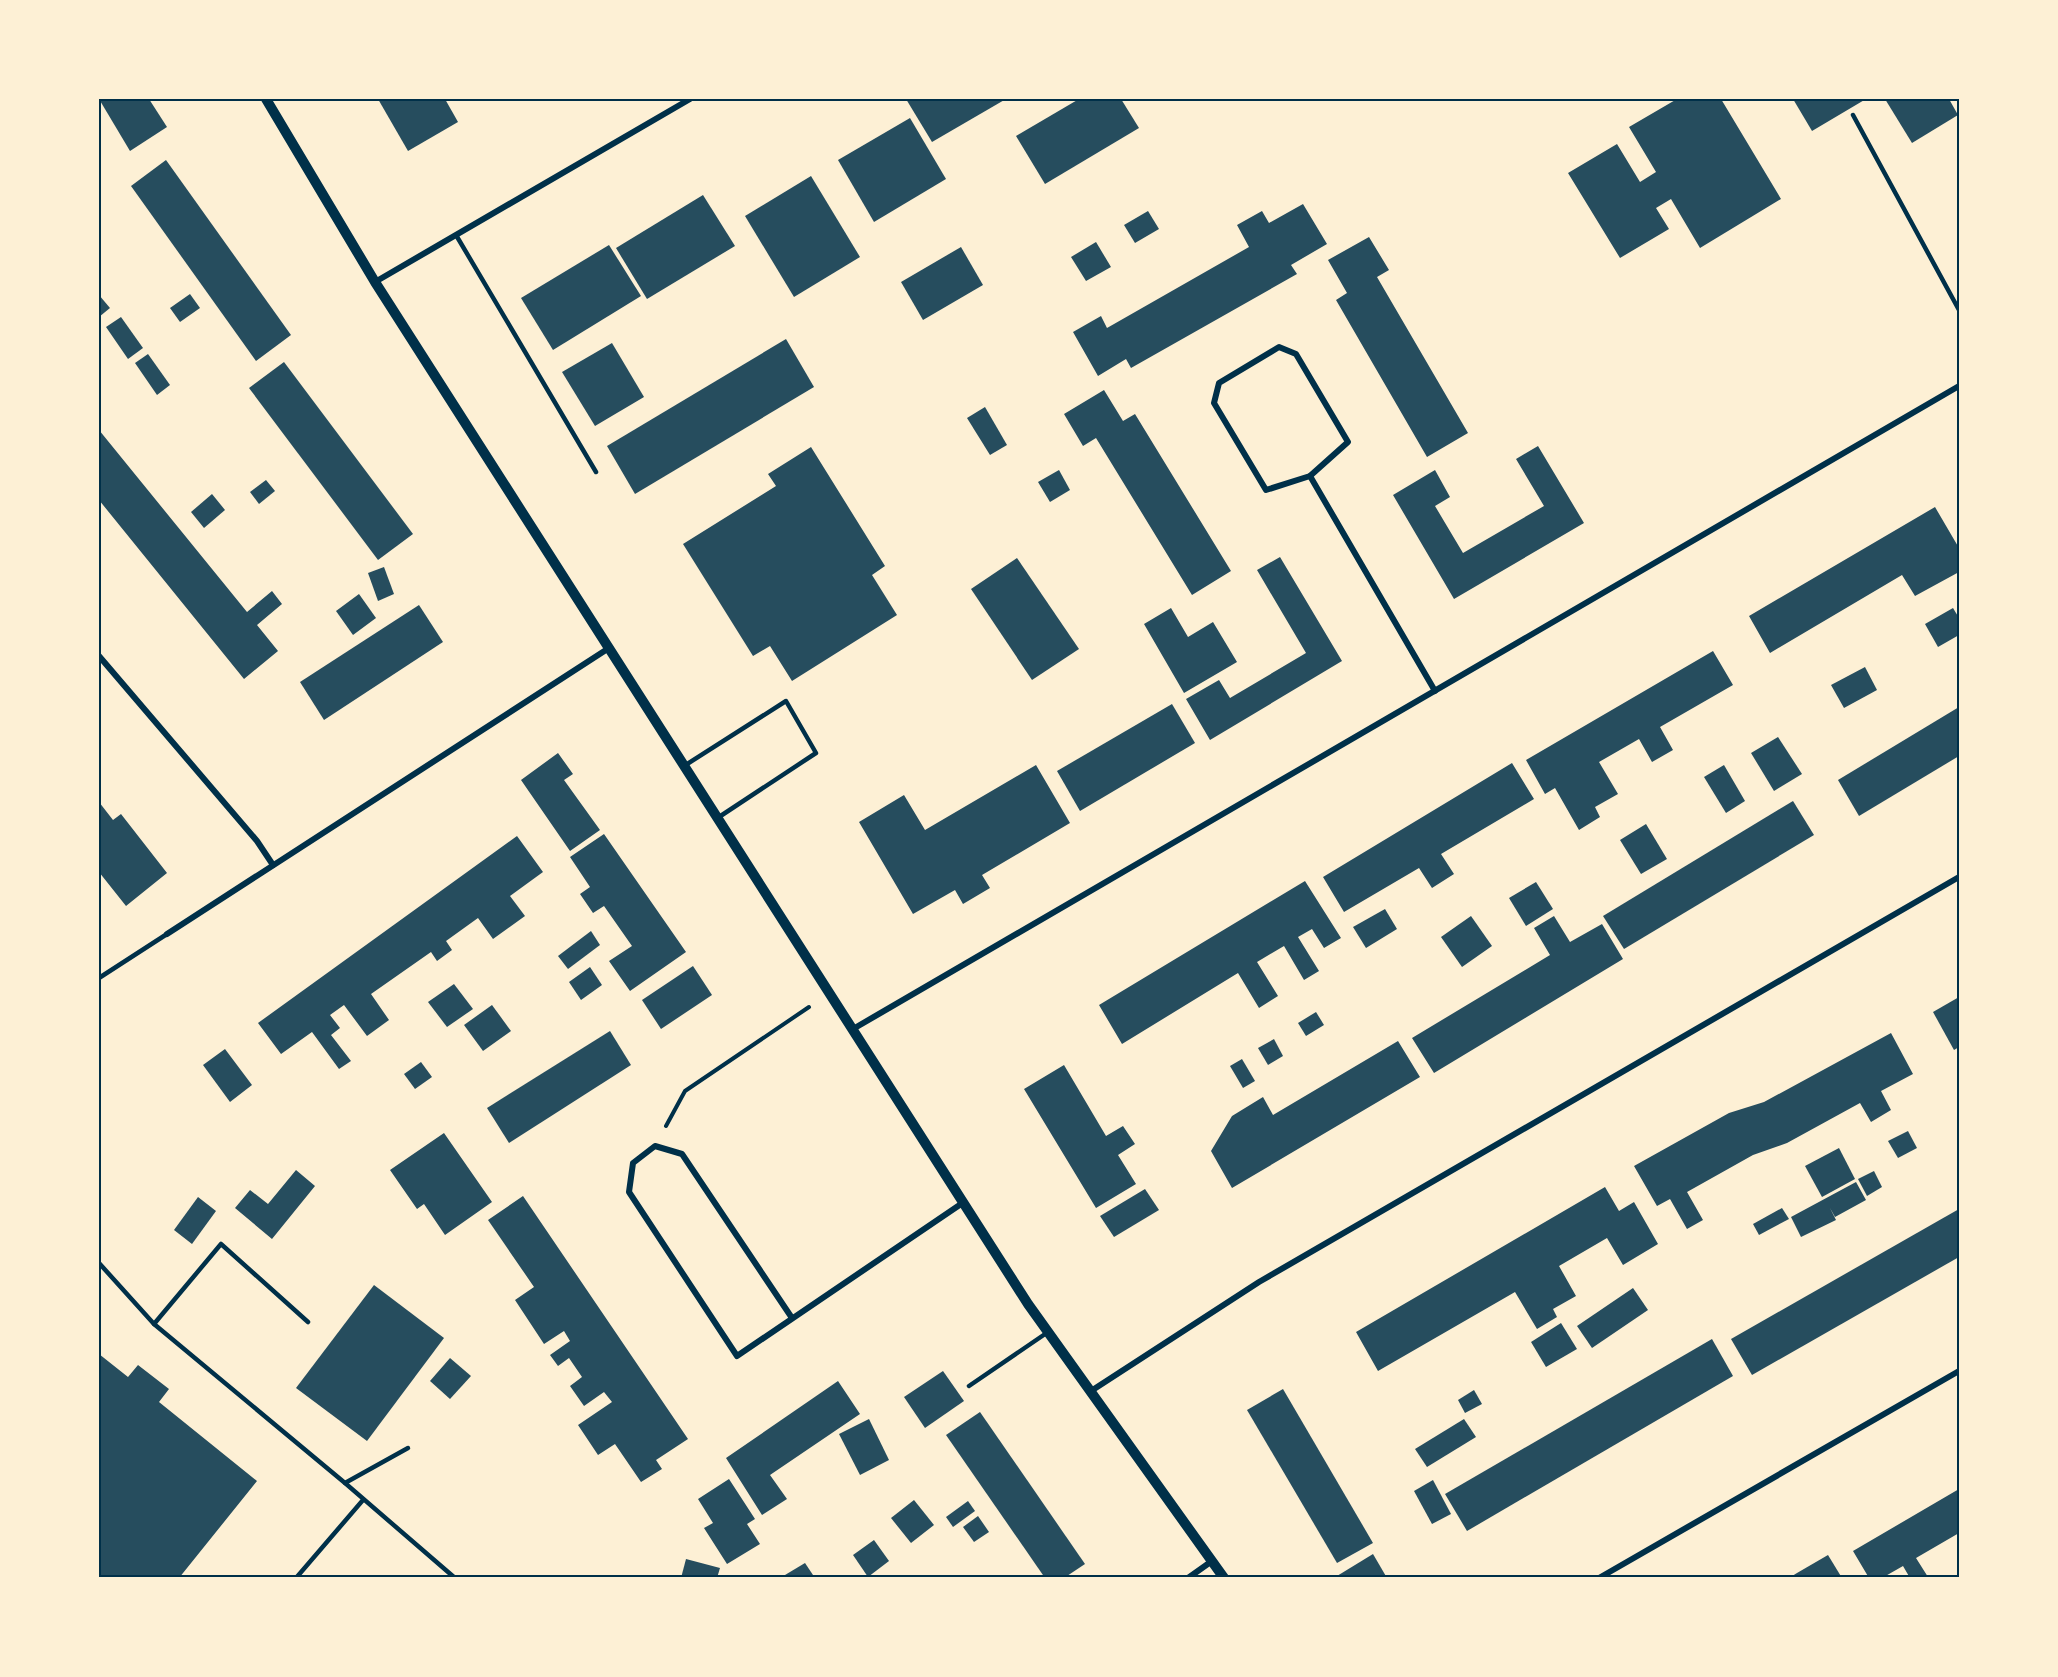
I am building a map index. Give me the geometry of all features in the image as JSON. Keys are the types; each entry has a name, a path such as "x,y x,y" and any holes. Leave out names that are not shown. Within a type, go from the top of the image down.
{"street":[{"path":"266,99 375,282 1048,1332 1224,1578"},
{"path":"375,282 690,99"},
{"path":"1279,348 1296,354 1348,442 1310,476 1266,490 1214,403 1219,383 1279,348"},
{"path":"853,1029 1959,386"},
{"path":"1310,476 1435,691"},
{"path":"167,934 609,648"},
{"path":"99,656 257,841 273,865"},
{"path":"1091,1391 1259,1282 1959,877"},
{"path":"792,1318 682,1154 655,1146 633,1163 629,1192 737,1356 964,1202"},
{"path":"1599,1578 1959,1371"},
{"path":"1188,1578 1212,1561"}],"lane":[{"path":"1853,115 1959,310"},
{"path":"456,235 596,472"},
{"path":"684,766 786,701 816,753 718,818"},
{"path":"99,978 167,934"},
{"path":"154,1324 220,1244 308,1322"},
{"path":"99,1263 154,1324 455,1578"},
{"path":"969,1386 1048,1332"},
{"path":"345,1483 408,1448"},
{"path":"296,1578 363,1500"}],"path":[{"path":"655,1146 685,1091 830,993"}],"building":[{"path":"99,99 149,99 167,127 130,151"},
{"path":"378,99 445,99 458,122 408,151"},
{"path":"906,99 1006,99 932,142"},
{"path":"1079,99 1121,99 1139,128 1045,184 1016,136"},
{"path":"1677,99 1721,99 1781,199 1700,248 1671,199 1656,208 1669,229 1620,258 1568,173 1617,144 1640,182 1656,172 1629,127"},
{"path":"1793,99 1866,99 1812,131"},
{"path":"1885,99 1949,99 1958,115 1912,143"},
{"path":"910,118 946,179 874,222 838,160"},
{"path":"166,160 291,335 256,361 131,186"},
{"path":"811,176 860,257 794,297 745,216"},
{"path":"703,195 735,246 647,299 616,248"},
{"path":"1303,204 1327,244 1291,265 1297,274 1131,368 1126,359 1098,376 1073,332 1101,316 1107,328 1249,247 1237,225 1262,211 1269,223"},
{"path":"1148,211 1159,229 1135,243 1124,225"},
{"path":"1369,237 1389,270 1377,277 1468,433 1427,457 1336,300 1347,293 1328,260"},
{"path":"1096,242 1111,267 1086,281 1071,257"},
{"path":"609,245 641,296 553,350 521,298"},
{"path":"961,247 983,285 923,320 901,282"},
{"path":"190,294 200,308 180,322 170,308"},
{"path":"99,295 110,308 99,317"},
{"path":"121,317 143,348 128,359 106,327"},
{"path":"786,339 814,387 635,494 607,446"},
{"path":"612,343 644,397 595,426 562,372"},
{"path":"148,354 170,385 157,395 135,363"},
{"path":"284,362 413,534 378,560 249,388"},
{"path":"1104,390 1123,421 1135,414 1231,571 1192,595 1096,438 1083,446 1064,414"},
{"path":"985,407 1007,445 990,455 967,418"},
{"path":"99,430 247,612 272,591 282,604 257,625 278,651 244,679 99,500"},
{"path":"1538,446 1584,523 1454,599 1393,495 1435,470 1450,497 1435,506 1463,553 1544,506 1516,459"},
{"path":"811,447 885,566 872,575 897,615 792,681 770,646 753,656 683,544 776,486 768,474"},
{"path":"1059,470 1070,490 1050,502 1038,482"},
{"path":"266,480 275,491 259,504 250,492"},
{"path":"212,494 225,510 204,528 191,512"},
{"path":"1935,507 1959,548 1959,572 1915,596 1902,575 1770,653 1749,616"},
{"path":"1280,557 1342,661 1210,740 1186,699 1219,680 1230,698 1306,653 1257,570"},
{"path":"1017,558 1079,649 1032,680 971,589"},
{"path":"384,567 394,594 378,601 368,573"},
{"path":"359,594 376,618 353,635 336,611"},
{"path":"419,605 443,642 324,720 300,682"},
{"path":"1171,608 1188,637 1213,622 1237,662 1184,693 1144,624"},
{"path":"1953,608 1959,618 1959,635 1938,647 1925,624"},
{"path":"1713,651 1733,685 1660,727 1673,750 1652,762 1639,739 1599,762 1618,794 1595,807 1600,817 1579,830 1555,788 1545,794 1526,760"},
{"path":"1865,667 1877,690 1844,708 1831,685"},
{"path":"1172,704 1195,743 1080,811 1057,771"},
{"path":"1959,707 1959,756 1859,816 1838,780"},
{"path":"1778,737 1802,774 1774,791 1751,753"},
{"path":"558,753 573,774 564,780 600,830 570,851 521,780"},
{"path":"1512,763 1534,799 1441,854 1454,874 1432,888 1419,868 1344,912 1323,877"},
{"path":"1036,765 1070,823 982,875 990,888 963,904 955,890 913,914 859,822 904,795 925,830"},
{"path":"1724,765 1745,801 1726,813 1704,777"},
{"path":"1793,801 1814,835 1624,949 1603,916"},
{"path":"99,802 113,820 121,814 167,873 126,906 99,872"},
{"path":"1646,824 1667,859 1641,874 1620,840"},
{"path":"604,834 686,952 630,991 609,961 632,946 604,906 593,913 580,894 590,887 570,857"},
{"path":"517,836 543,872 510,896 525,916 493,939 478,918 446,941 452,950 437,961 431,952 371,994 389,1020 367,1036 344,1005 330,1015 340,1028 331,1035 351,1061 339,1069 312,1032 281,1054 258,1023"},
{"path":"1305,881 1341,938 1324,948 1312,929 1298,937 1319,971 1304,980 1284,946 1257,962 1278,996 1259,1008 1238,973 1122,1044 1099,1005"},
{"path":"1536,882 1553,909 1526,926 1509,898"},
{"path":"1385,909 1397,929 1366,948 1353,927"},
{"path":"1471,916 1492,946 1462,967 1441,937"},
{"path":"1554,916 1570,942 1602,924 1623,959 1434,1073 1412,1038 1550,955 1534,928"},
{"path":"591,931 600,945 568,969 558,956"},
{"path":"693,966 712,995 661,1029 642,1000"},
{"path":"590,967 602,985 581,1000 569,982"},
{"path":"454,984 473,1009 447,1027 428,1002"},
{"path":"1959,997 1959,1047 1954,1050 1933,1012"},
{"path":"492,1005 511,1031 483,1051 464,1025"},
{"path":"1316,1012 1324,1025 1306,1036 1298,1023"},
{"path":"610,1031 631,1065 509,1143 487,1108"},
{"path":"1891,1033 1913,1074 1881,1091 1891,1110 1871,1122 1860,1103 1787,1143 1753,1155 1687,1192 1703,1220 1687,1229 1670,1199 1657,1206 1634,1166 1729,1113 1764,1102"},
{"path":"1274,1039 1283,1056 1268,1065 1258,1048"},
{"path":"1398,1041 1420,1077 1232,1188 1211,1151 1232,1116 1263,1097 1273,1115"},
{"path":"225,1049 252,1085 230,1102 203,1065"},
{"path":"1242,1059 1255,1081 1243,1088 1230,1066"},
{"path":"421,1062 432,1077 415,1089 404,1074"},
{"path":"1064,1065 1106,1136 1123,1126 1135,1144 1118,1155 1136,1184 1096,1208 1024,1089"},
{"path":"1908,1131 1917,1148 1898,1158 1888,1141"},
{"path":"444,1133 492,1202 445,1235 424,1204 417,1209 390,1170"},
{"path":"1839,1148 1855,1179 1822,1197 1805,1166"},
{"path":"296,1170 315,1186 272,1239 235,1208 250,1190 268,1204"},
{"path":"1874,1171 1882,1187 1867,1196 1858,1179"},
{"path":"1856,1182 1866,1200 1835,1217 1830,1208 1836,1220 1801,1237 1791,1217"},
{"path":"1605,1187 1619,1211 1634,1202 1658,1244 1623,1265 1607,1238 1559,1266 1576,1296 1553,1309 1557,1317 1537,1329 1515,1292 1378,1371 1356,1332"},
{"path":"1145,1189 1159,1210 1114,1237 1100,1216"},
{"path":"523,1196 688,1439 656,1460 662,1469 641,1482 615,1444 598,1455 578,1425 612,1402 604,1392 584,1406 570,1386 582,1377 569,1358 558,1366 550,1355 570,1341 564,1331 544,1344 515,1300 534,1287 488,1220"},
{"path":"198,1197 216,1211 192,1244 174,1230"},
{"path":"1782,1208 1789,1219 1759,1235 1753,1224"},
{"path":"1959,1209 1959,1257 1752,1375 1731,1339"},
{"path":"374,1285 444,1338 367,1441 296,1388"},
{"path":"1633,1288 1648,1310 1592,1348 1577,1326"},
{"path":"1561,1323 1577,1349 1546,1367 1531,1342"},
{"path":"1712,1339 1733,1376 1467,1531 1445,1494"},
{"path":"99,1354 128,1377 138,1365 169,1389 159,1402 257,1481 179,1578 99,1578"},
{"path":"450,1358 471,1376 450,1399 430,1381"},
{"path":"943,1371 964,1401 925,1428 904,1397"},
{"path":"838,1381 860,1414 770,1475 787,1499 762,1515 726,1458"},
{"path":"1283,1389 1373,1543 1337,1563 1247,1410"},
{"path":"1474,1390 1482,1404 1465,1413 1458,1400"},
{"path":"980,1412 1085,1564 1064,1578 1045,1578 946,1435"},
{"path":"869,1419 889,1460 860,1475 839,1434"},
{"path":"1464,1419 1476,1437 1427,1467 1415,1449"},
{"path":"729,1479 755,1519 747,1524 760,1544 727,1564 704,1528 713,1523 698,1499"},
{"path":"1433,1480 1451,1514 1432,1524 1414,1491"},
{"path":"1959,1489 1959,1533 1916,1558 1928,1577 1910,1578 1903,1566 1882,1578 1869,1578 1853,1551"},
{"path":"914,1500 934,1525 911,1543 891,1518"},
{"path":"968,1501 975,1511 953,1527 946,1517"},
{"path":"978,1516 989,1532 974,1542 963,1527"},
{"path":"874,1540 889,1561 868,1577 853,1555"},
{"path":"1373,1554 1387,1578 1338,1578 1337,1576"},
{"path":"1828,1555 1842,1578 1789,1578 1797,1573"},
{"path":"686,1559 720,1568 717,1578 681,1578"},
{"path":"805,1563 815,1578 780,1578"}]}
